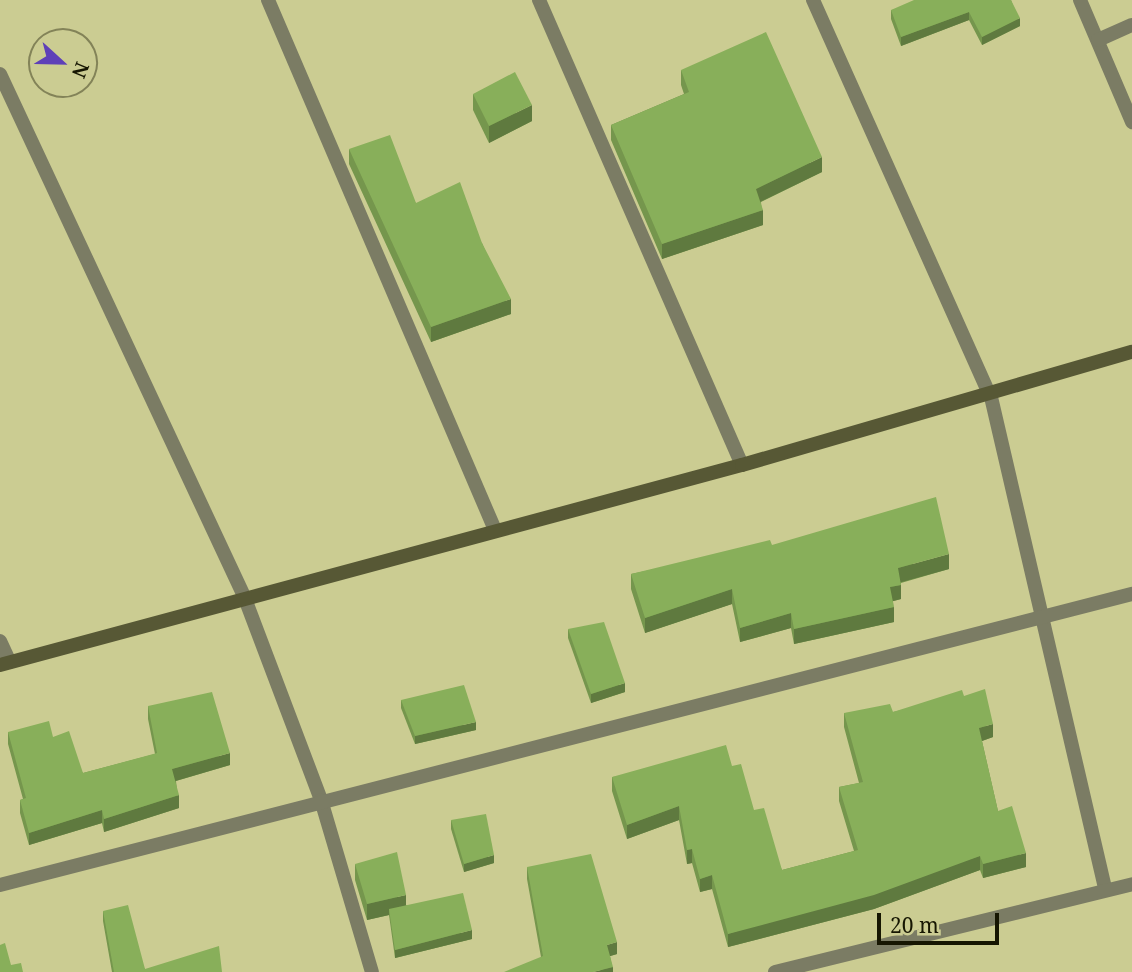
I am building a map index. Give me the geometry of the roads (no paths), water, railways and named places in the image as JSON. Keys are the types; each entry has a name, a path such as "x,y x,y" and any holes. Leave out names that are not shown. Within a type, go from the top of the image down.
{"street":[{"path":"268,0 495,530"},
{"path":"539,0 742,466"},
{"path":"813,0 991,397 1105,888"},
{"path":"1080,0 1132,121"},
{"path":"1098,40 1132,25"},
{"path":"0,74 244,596 321,800 372,972"},
{"path":"0,641 5,663 244,596 742,466 991,397 1132,352"},
{"path":"0,885 321,800 1132,594"},
{"path":"775,972 1105,888 1132,884"}]}
